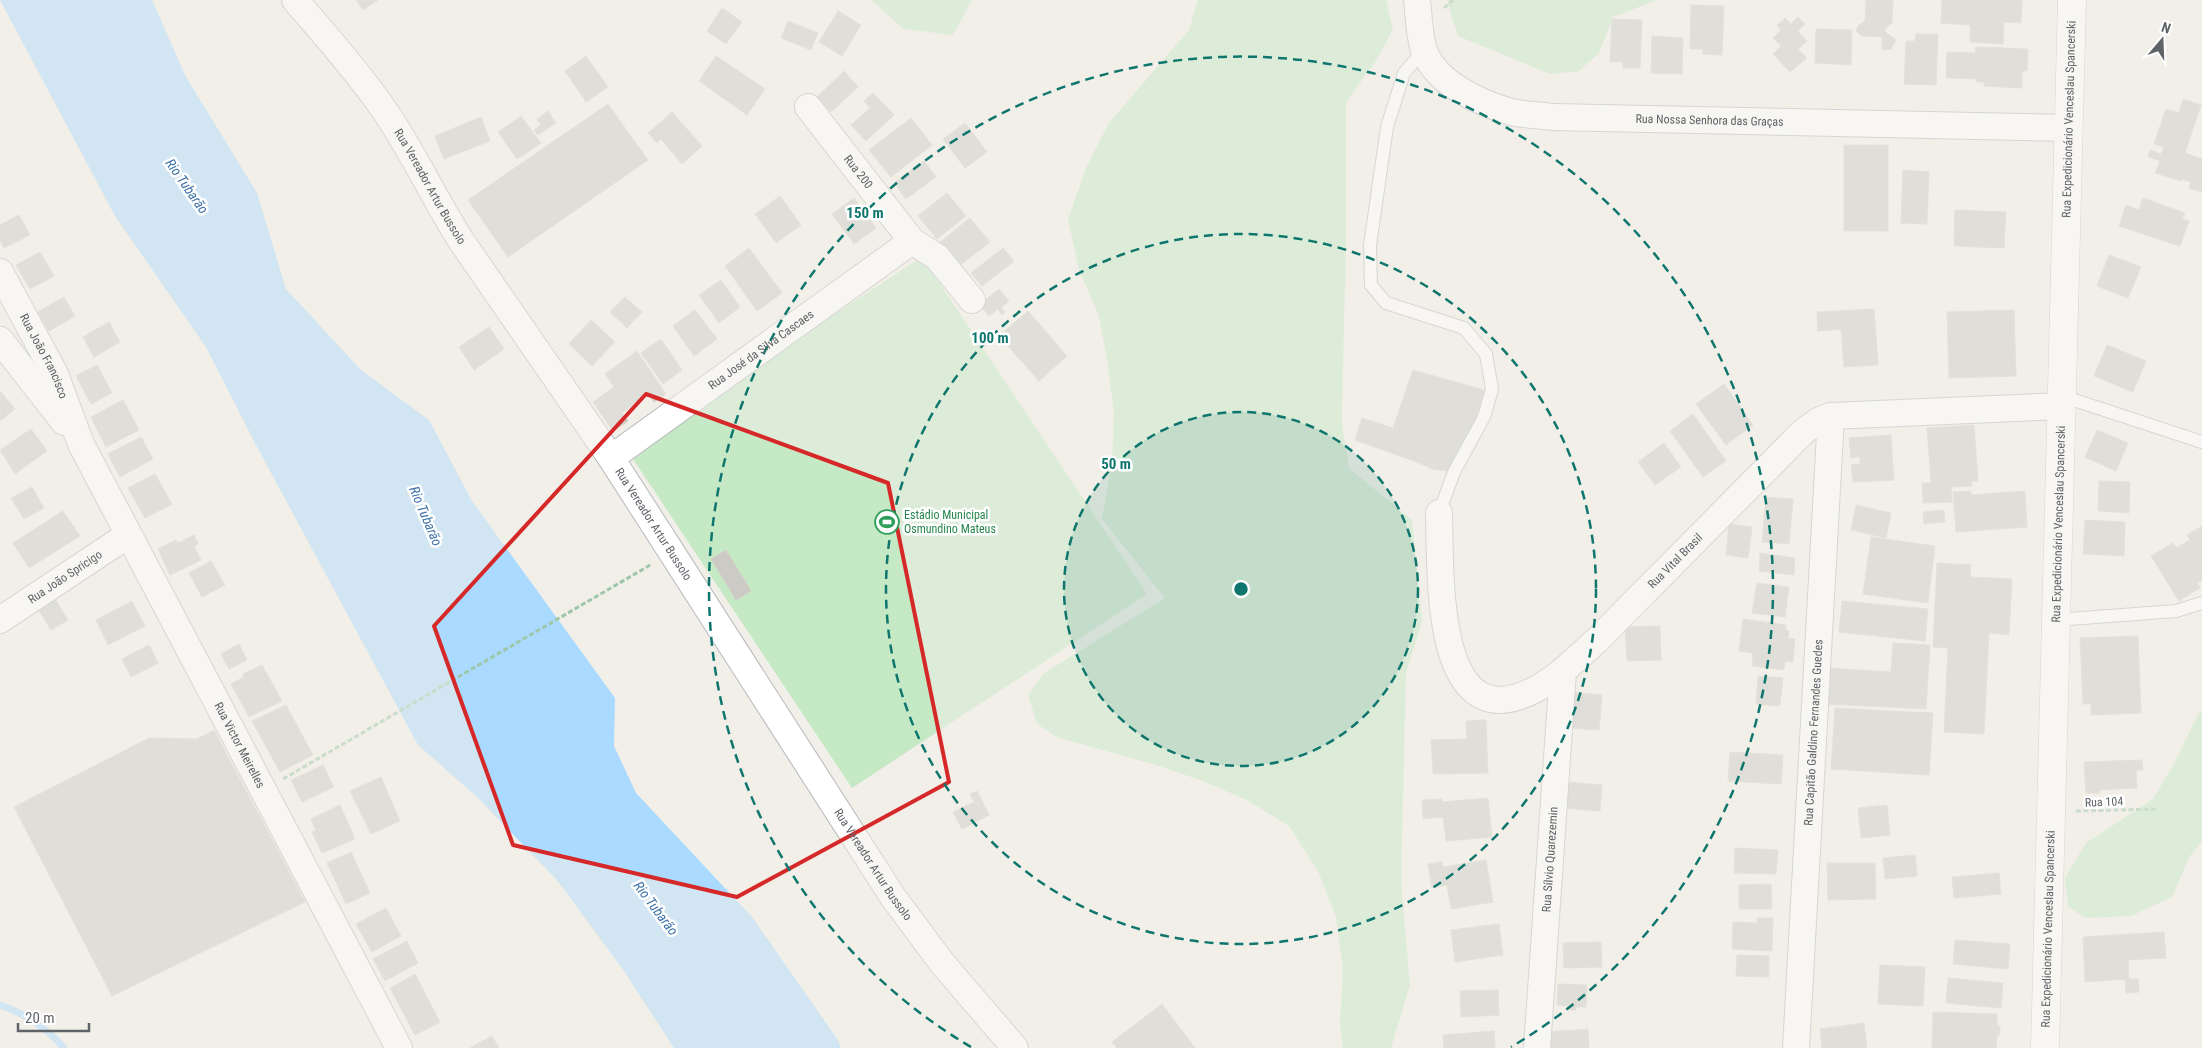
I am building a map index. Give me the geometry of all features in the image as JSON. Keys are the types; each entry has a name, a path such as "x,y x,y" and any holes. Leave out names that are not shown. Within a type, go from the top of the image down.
{"street":[{"name":"Rua Vereador Artur Bussolo","path":"295,0 380,104 400,134 439,206 462,242 611,458 893,897 942,963 1016,1048"},
{"name":"Rua Nossa Senhora das Graças","path":"1417,0 1424,50 1429,62 1440,74 1458,88 1486,104 1513,112 1553,117 2069,128"},
{"name":"Rua Expedicionário Venceslau Spancerski","path":"2045,1048 2072,0"},
{"name":"Rua 200","path":"808,107 912,241 937,257 972,300"},
{"name":"Rua José da Silva Cascaes","path":"611,458 912,241"},
{"name":"Rua João Francisco","path":"0,272 54,374 81,444"},
{"path":"0,340 81,444"},
{"name":"Rua Vital Brasil","path":"1440,513 1444,613 1450,646 1458,670 1466,686 1479,696 1495,700 1514,698 1538,688 1563,671 1627,611 1803,432 1818,421 1831,416 2062,401"},
{"name":"Rua Capitão Galdino Fernandes Guedes","path":"1796,1048 1831,416"},
{"name":"Rua Victor Meirelles","path":"81,444 399,1048"},
{"name":"Rua João Spricigo","path":"0,620 128,535"},
{"name":"Rua Sílvio Quarezemin","path":"1537,1048 1563,671"}],"lane":[{"path":"1424,50 1404,73 1387,127 1370,245 1372,285 1386,303 1464,328 1486,354 1492,389 1484,416 1454,472 1440,513"},
{"path":"2062,401 2202,442"},
{"path":"2056,620 2176,611 2202,603"}],"path":[{"path":"1440,12 1452,0"},
{"path":"263,791 672,553"},
{"name":"Rua 104","path":"2050,812 2158,809"}],"highlighted area":[{"path":"646,394 888,483 949,782 737,897 513,845 434,626"}],"green space":[{"path":"871,0 972,0 953,35 904,29"},
{"path":"1198,0 1386,0 1393,29 1376,61 1346,102 1346,246 1342,408 1342,425 1349,468 1412,520 1422,621 1406,673 1401,881 1410,985 1391,1048 1343,1048 1340,1024 1343,969 1336,917 1318,871 1289,826 1247,800 1200,780 1153,764 1059,738 1037,724 1028,695 1043,674 1165,598 1102,519 1112,462 1114,413 1099,316 1079,269 1068,220 1086,168 1109,123 1189,30"},
{"path":"1447,0 1657,0 1613,17 1599,53 1579,71 1550,74 1458,36"},
{"name":"Estádio Municipal Osmundino Mateus","path":"922,257 1147,594 852,788 627,450"},
{"path":"2202,712 2202,841 2190,856 2172,897 2131,916 2085,918 2068,906 2065,878 2086,843 2153,799 2174,764 2199,713"}],"water":[{"name":"Rio Tubarão","path":"0,0 152,0 186,77 257,193 286,289 361,370 429,420 472,501 615,698 614,746 636,793 752,917 838,1040 841,1048 674,1048 624,971 557,880 476,796 418,745 256,445 206,347 115,216"}],"building":[{"path":"356,0 378,0 363,10"},
{"path":"1866,0 1893,0 1892,23 1885,29 1885,32 1895,39 1891,49 1882,50 1882,37 1861,36 1856,31 1858,26 1865,21"},
{"path":"1942,0 2022,0 2021,23 2004,22 2003,44 1970,42 1970,25 1941,23"},
{"path":"1691,5 1724,6 1722,55 1703,54 1703,49 1690,49"},
{"path":"722,8 742,22 726,44 707,31"},
{"path":"838,11 861,25 842,56 819,42"},
{"path":"1798,17 1805,24 1798,31 1807,41 1798,49 1807,58 1790,72 1773,54 1781,46 1773,38 1781,30 1777,25 1785,18 1791,24"},
{"path":"1612,19 1642,20 1640,68 1623,68 1623,62 1610,62"},
{"path":"788,21 818,33 811,50 781,38"},
{"path":"1816,29 1852,30 1851,65 1815,63"},
{"path":"1916,34 1938,34 1936,85 1904,84 1906,41 1915,41"},
{"path":"1652,36 1683,38 1682,74 1651,73"},
{"path":"1976,47 2028,49 2027,70 2022,72 2022,88 1984,86 1984,82 1976,82 1977,79 1946,78 1947,52 1975,53"},
{"path":"586,56 608,87 586,102 565,71"},
{"path":"716,56 765,89 747,115 699,81"},
{"path":"844,71 858,87 831,112 817,97"},
{"path":"873,93 894,115 866,141 851,125 870,108 864,101"},
{"path":"2183,99 2201,105 2185,153 2202,159 2202,192 2189,188 2191,182 2155,173 2160,161 2148,157 2150,150 2161,154 2164,147 2154,144 2166,109 2179,113"},
{"path":"608,104 648,160 508,257 468,200"},
{"path":"548,111 556,123 538,135 534,130 541,125 537,119"},
{"path":"672,112 702,146 682,164 661,139 657,143 648,133"},
{"path":"521,116 541,143 517,159 498,132"},
{"path":"481,117 490,141 444,159 435,136"},
{"path":"911,118 932,145 891,177 869,150"},
{"path":"965,123 987,152 965,168 943,139"},
{"path":"1844,145 1888,145 1888,231 1844,231"},
{"path":"924,161 936,177 906,199 894,183"},
{"path":"1903,170 1929,172 1927,224 1901,223"},
{"path":"947,193 966,216 937,239 918,216"},
{"path":"780,196 801,225 776,243 755,214"},
{"path":"854,198 876,228 854,244 832,214"},
{"path":"2143,198 2185,213 2182,219 2189,221 2180,246 2119,226 2126,205 2139,210"},
{"path":"1955,210 2006,212 2004,248 1954,246"},
{"path":"19,215 30,235 4,248 0,240 0,225"},
{"path":"970,218 990,242 958,267 939,243"},
{"path":"749,248 782,293 757,311 725,266"},
{"path":"1003,248 1014,261 982,286 971,273"},
{"path":"40,252 54,276 30,289 16,265"},
{"path":"2109,255 2141,267 2128,298 2097,286"},
{"path":"721,280 740,307 719,323 699,295"},
{"path":"999,289 1009,301 1001,307 1005,312 1002,315 998,309 989,316 980,304"},
{"path":"64,297 75,316 49,331 38,312"},
{"path":"625,297 642,312 627,328 610,312"},
{"path":"1874,309 1878,365 1844,367 1841,329 1818,331 1817,312"},
{"path":"695,310 717,339 694,356 673,326"},
{"path":"2014,310 2016,376 1949,378 1947,312"},
{"path":"1028,311 1067,356 1039,381 999,336"},
{"path":"591,320 615,342 592,366 569,344"},
{"path":"109,322 120,342 94,357 83,337"},
{"path":"489,327 504,349 474,370 459,347"},
{"path":"661,339 682,370 663,384 641,353"},
{"path":"2107,345 2146,361 2133,392 2094,376"},
{"path":"637,351 666,394 654,402 649,394 622,413 628,421 613,431 593,402 614,387 605,374"},
{"path":"97,365 112,393 91,404 76,376"},
{"path":"1413,370 1484,390 1474,424 1454,472 1432,469 1355,440 1362,418 1393,428"},
{"path":"1724,384 1753,425 1726,445 1696,404"},
{"path":"0,391 15,409 0,421"},
{"path":"123,400 139,430 106,447 91,417"},
{"path":"1693,414 1726,461 1703,477 1670,431"},
{"path":"1974,425 1978,481 1972,481 1972,486 1951,487 1952,502 1923,503 1922,483 1931,483 1927,428"},
{"path":"31,429 47,451 15,474 0,450"},
{"path":"2097,430 2128,443 2116,471 2085,457"},
{"path":"1891,435 1894,480 1853,482 1851,465 1860,464 1860,457 1851,458 1849,438"},
{"path":"141,437 153,459 120,477 108,454"},
{"path":"1664,443 1681,467 1655,485 1638,462"},
{"path":"155,474 172,504 145,518 128,488"},
{"path":"2099,481 2130,482 2129,513 2098,511"},
{"path":"32,487 44,508 24,519 11,498"},
{"path":"1971,491 1971,495 2025,491 2027,527 1956,532 1953,492"},
{"path":"1766,497 1793,499 1789,544 1762,542"},
{"path":"1856,505 1891,513 1886,538 1851,530"},
{"path":"1944,510 1945,522 1924,524 1923,512"},
{"path":"63,511 80,536 29,568 13,543"},
{"path":"2085,520 2125,522 2124,556 2083,554"},
{"path":"1729,524 1752,527 1748,558 1726,555"},
{"path":"2202,526 2202,580 2197,583 2200,588 2179,601 2151,556 2173,543 2176,548 2190,540 2187,535"},
{"path":"194,535 198,544 194,546 201,560 170,575 158,549 176,540 178,543"},
{"path":"1871,537 1935,546 1928,603 1863,594"},
{"path":"726,550 751,591 736,600 711,559"},
{"path":"1760,553 1795,558 1794,575 1759,571"},
{"path":"211,561 225,585 202,597 189,573"},
{"path":"1937,563 1971,565 1970,577 2012,579 2009,635 1989,633 1984,734 1944,732 1948,648 1933,647"},
{"path":"1757,583 1789,587 1785,617 1752,613"},
{"path":"54,597 68,620 51,630 37,607"},
{"path":"132,601 145,626 108,645 96,620"},
{"path":"1842,601 1928,609 1925,641 1839,632"},
{"path":"1743,619 1786,625 1786,630 1789,631 1788,638 1795,639 1793,662 1785,661 1784,670 1752,666 1753,653 1739,651"},
{"path":"1660,626 1661,660 1627,661 1625,627"},
{"path":"2138,636 2141,713 2091,715 2091,704 2083,704 2080,638"},
{"path":"1893,643 1930,645 1926,709 1825,704 1826,668 1891,672"},
{"path":"239,644 247,660 229,669 221,654"},
{"path":"149,645 158,663 131,677 122,659"},
{"path":"262,665 282,701 249,717 231,684 244,677 243,674"},
{"path":"1758,676 1783,678 1780,706 1756,704"},
{"path":"1572,692 1602,695 1599,730 1569,728"},
{"path":"286,705 313,755 280,772 252,721"},
{"path":"1835,708 1933,713 1929,775 1831,769"},
{"path":"1486,720 1488,773 1433,774 1431,740 1467,739 1466,721"},
{"path":"214,730 305,902 112,996 14,807 149,738 197,739"},
{"path":"1730,752 1783,755 1781,784 1728,781"},
{"path":"2142,760 2143,770 2136,770 2137,788 2100,790 2100,793 2086,793 2084,762"},
{"path":"323,765 334,787 302,802 291,780"},
{"path":"381,777 400,821 371,834 350,791"},
{"path":"1567,782 1602,785 1600,811 1564,808"},
{"path":"977,791 989,815 962,829 953,812 974,802 970,794"},
{"path":"1488,798 1492,837 1446,841 1443,817 1423,819 1422,800 1442,799 1442,802"},
{"path":"340,805 355,839 322,853 312,832 316,831 311,819"},
{"path":"1887,805 1890,835 1861,838 1858,808"},
{"path":"1735,848 1778,850 1776,874 1734,873"},
{"path":"351,852 370,893 346,904 327,863"},
{"path":"1915,855 1917,876 1885,879 1883,858"},
{"path":"1486,860 1493,902 1451,909 1447,885 1432,888 1428,864 1442,862 1443,867"},
{"path":"1827,863 1875,863 1876,899 1828,900"},
{"path":"1999,873 2001,894 1954,898 1952,877"},
{"path":"1771,884 1772,909 1739,909 1739,885"},
{"path":"386,908 401,936 372,952 356,924"},
{"path":"1757,918 1773,918 1772,951 1732,949 1733,922 1757,923"},
{"path":"1499,924 1503,955 1455,962 1451,930"},
{"path":"2164,932 2166,958 2128,960 2129,979 2138,979 2139,992 2126,993 2125,979 2085,982 2083,937"},
{"path":"1955,940 2010,944 2008,969 1953,964"},
{"path":"407,941 418,963 385,981 373,959"},
{"path":"1601,942 1602,967 1564,968 1563,943"},
{"path":"1737,955 1769,956 1769,977 1736,976"},
{"path":"1880,965 1925,967 1923,1006 1878,1004"},
{"path":"415,974 440,1022 415,1035 390,988"},
{"path":"1948,978 2003,983 2001,1008 1946,1003"},
{"path":"1558,984 1587,985 1586,1007 1576,1007 1576,1010 1569,1010 1569,1006 1557,1005"},
{"path":"1498,990 1499,1015 1461,1017 1460,991"},
{"path":"1162,1004 1195,1048 1117,1048 1112,1042"},
{"path":"1933,1012 1997,1014 1997,1026 2000,1026 2000,1035 1997,1035 1996,1048 1932,1048"},
{"path":"1864,1023 1867,1048 1822,1048 1820,1029"},
{"path":"1588,1029 1589,1048 1549,1048 1548,1032"},
{"path":"1494,1031 1495,1048 1444,1048 1443,1035"},
{"path":"492,1036 499,1048 470,1048"}],"waterway":[{"path":"0,1005 18,1012 35,1022 51,1034 64,1048"}],"place":[{"name":"Estádio Municipal Osmundino Mateus","path":"887,522"}]}
